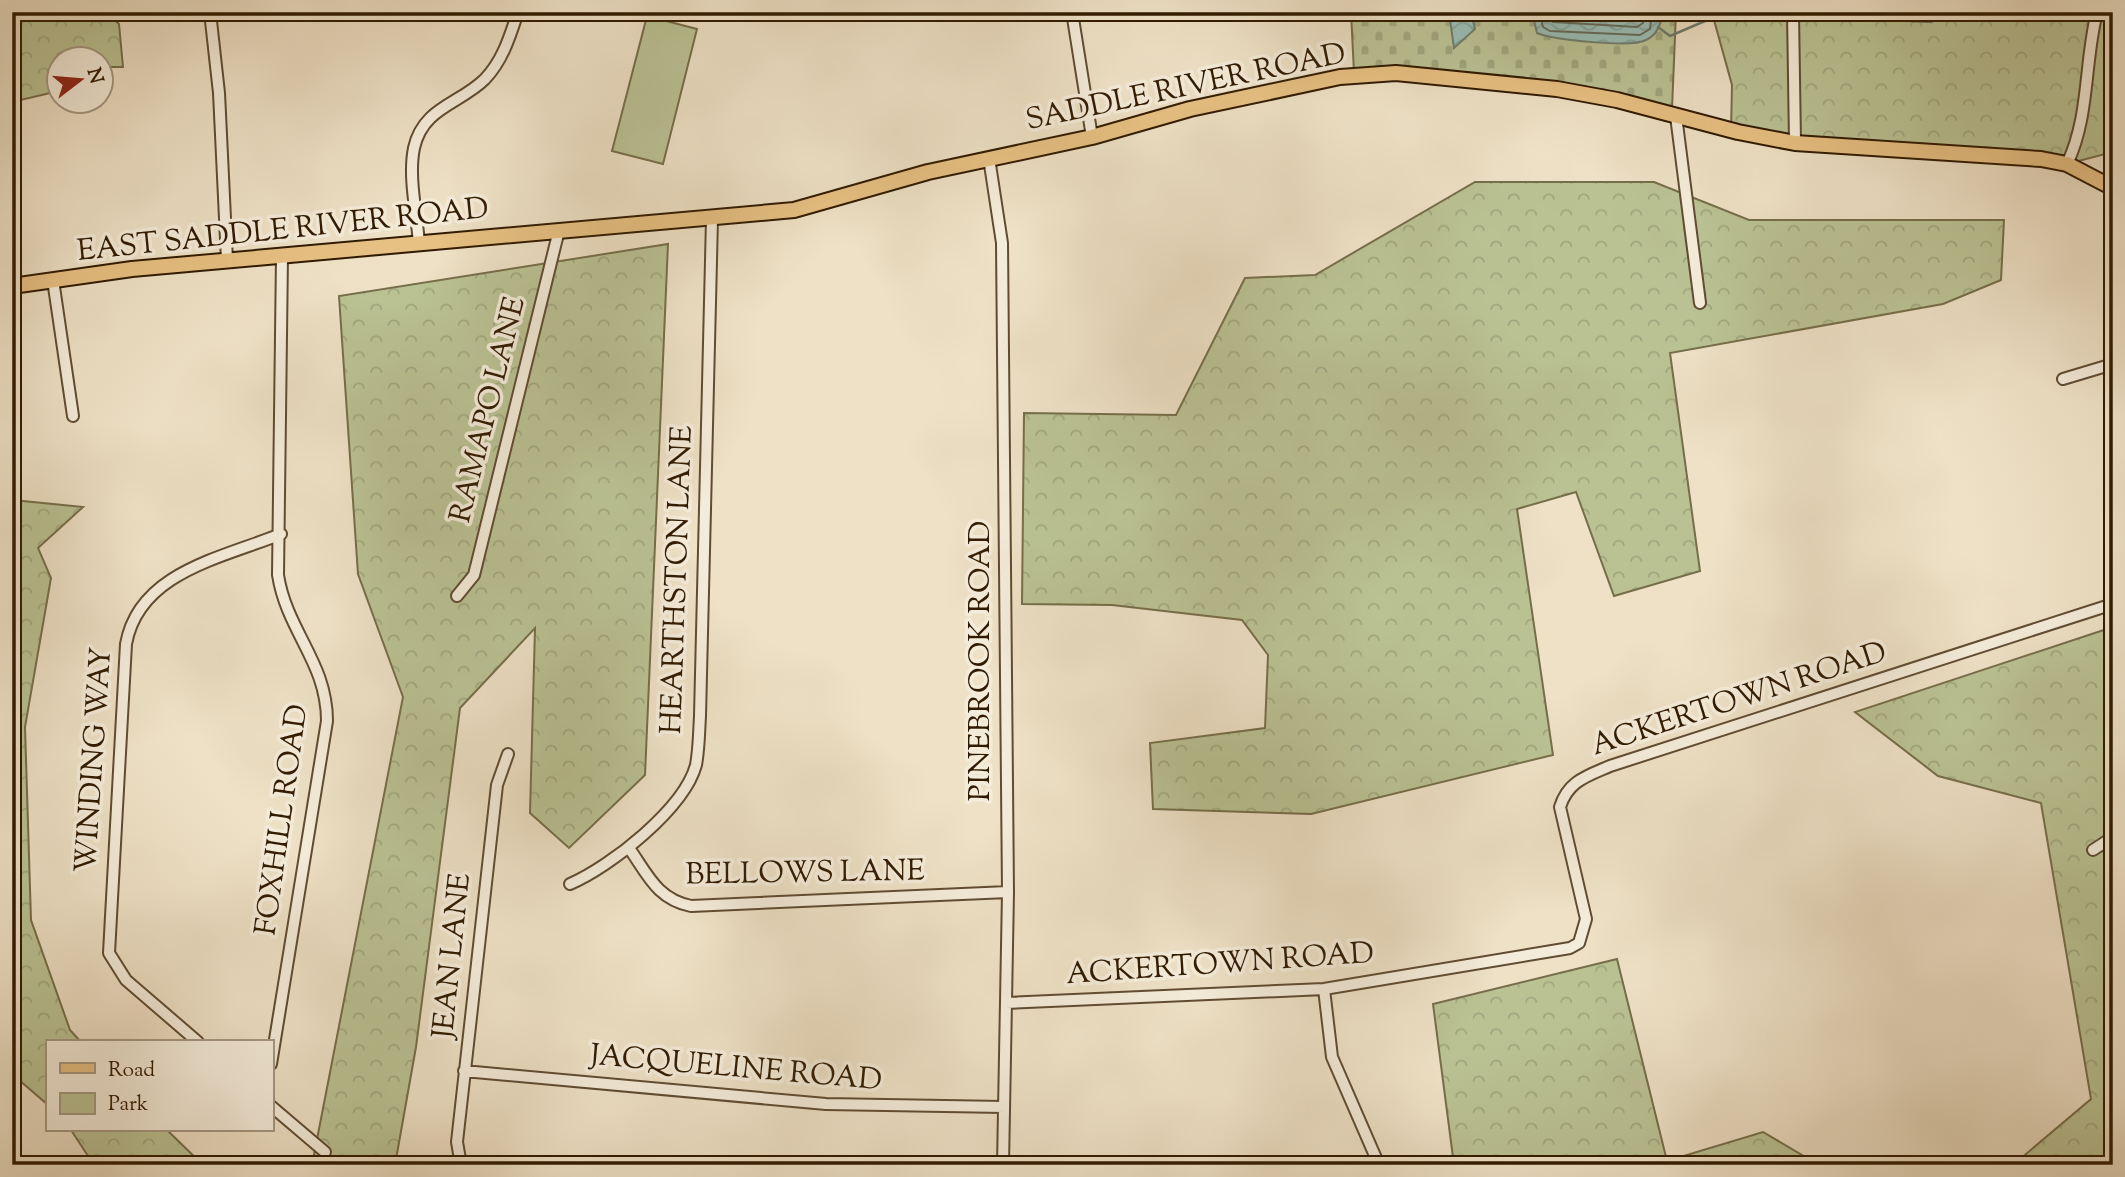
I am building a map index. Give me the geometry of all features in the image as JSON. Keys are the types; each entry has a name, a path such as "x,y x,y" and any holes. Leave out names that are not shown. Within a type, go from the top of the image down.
{"main road":[{"name":"SADDLE RIVER ROAD","path":"559,230 794,210 989,158 1092,137 1190,109 1340,77 1396,73 1557,89 1616,100 1796,143 2041,159 2067,164 2113,188"},
{"name":"EAST SADDLE RIVER ROAD","path":"12,286 227,260 559,230"}],"street":[{"path":"210,12 221,119 227,260"},
{"path":"419,244 413,157 419,134 435,112 482,82 492,71 508,42 518,12"},
{"path":"1072,12 1092,137"},
{"path":"1793,12 1796,143"},
{"path":"2067,164 2078,142 2084,114 2097,12"},
{"path":"1676,116 1700,303"},
{"name":"PINEBROOK ROAD","path":"989,158 1002,243 1008,892 1003,1165"},
{"name":"HEARTHSTON LANE","path":"570,884 592,874 629,848 688,784 696,765 700,716 712,219"},
{"name":"RAMAPO LANE","path":"457,596 474,575 559,230"},
{"name":"FOXHILL ROAD","path":"273,1051 327,713 320,674 294,628 281,595 278,575 281,534 282,256"},
{"path":"53,280 73,416"},
{"path":"2063,379 2113,364"},
{"name":"WINDING WAY","path":"196,1040 125,980 109,953 126,644 136,612 159,586 281,534"},
{"name":"ACKERTOWN ROAD","path":"1006,1003 1324,989 1547,954 1570,948 1579,943 1586,919 1560,807 1564,792 1578,779 1610,766 2113,604"},
{"name":"JEAN LANE","path":"461,1165 457,1142 464,1071 497,785 508,754"},
{"path":"2093,850 2113,837"},
{"name":"BELLOWS LANE","path":"629,848 660,892 672,902 691,906 1008,892"},
{"path":"1324,989 1332,1057 1380,1165"},
{"name":"JACQUELINE ROAD","path":"464,1071 826,1104 1004,1107"},
{"path":"273,1108 325,1152"}],"green space":[{"path":"12,12 106,12 119,24 123,67 116,67 116,46 46,46 46,94 16,101 12,130"},
{"path":"1351,12 1676,12 1672,109 1593,89 1494,76 1458,72 1354,73"},
{"path":"1723,12 1863,12 1916,21 1935,12 2113,12 2113,152 2067,164 1731,131 1732,85 1714,20"},
{"path":"647,16 697,29 663,164 612,151"},
{"path":"1475,182 1654,182 1749,220 2004,220 2001,280 1943,304 1670,353 1700,571 1614,596 1576,492 1517,509 1553,755 1311,814 1153,809 1150,743 1265,728 1268,655 1242,620 1112,605 1022,604 1024,413 1176,415 1245,278 1315,275"},
{"path":"668,244 645,775 569,848 530,813 535,628 460,708 416,1047 395,1165 312,1165 403,697 358,574 339,296"},
{"path":"12,496 13,500 83,507 38,548 51,578 25,727 31,920 70,1030 79,1040 46,1040 46,1103 12,1074"},
{"path":"2113,627 2113,1165 2013,1165 2091,1099 2041,803 1938,776 1855,712"},
{"path":"1617,959 1667,1161 1763,1132 1819,1165 1454,1165 1433,1004"},
{"path":"72,1132 169,1132 203,1165 94,1165"}],"water":[{"path":"1449,12 1471,12 1475,29 1454,48"},
{"path":"1532,12 1658,12 1662,19 1656,31 1646,40 1609,43 1537,33"}],"waterway":[{"path":"1658,27 1670,36 1705,21 1715,12"},
{"path":"1857,12 1867,19 1931,22 1952,12"}]}
